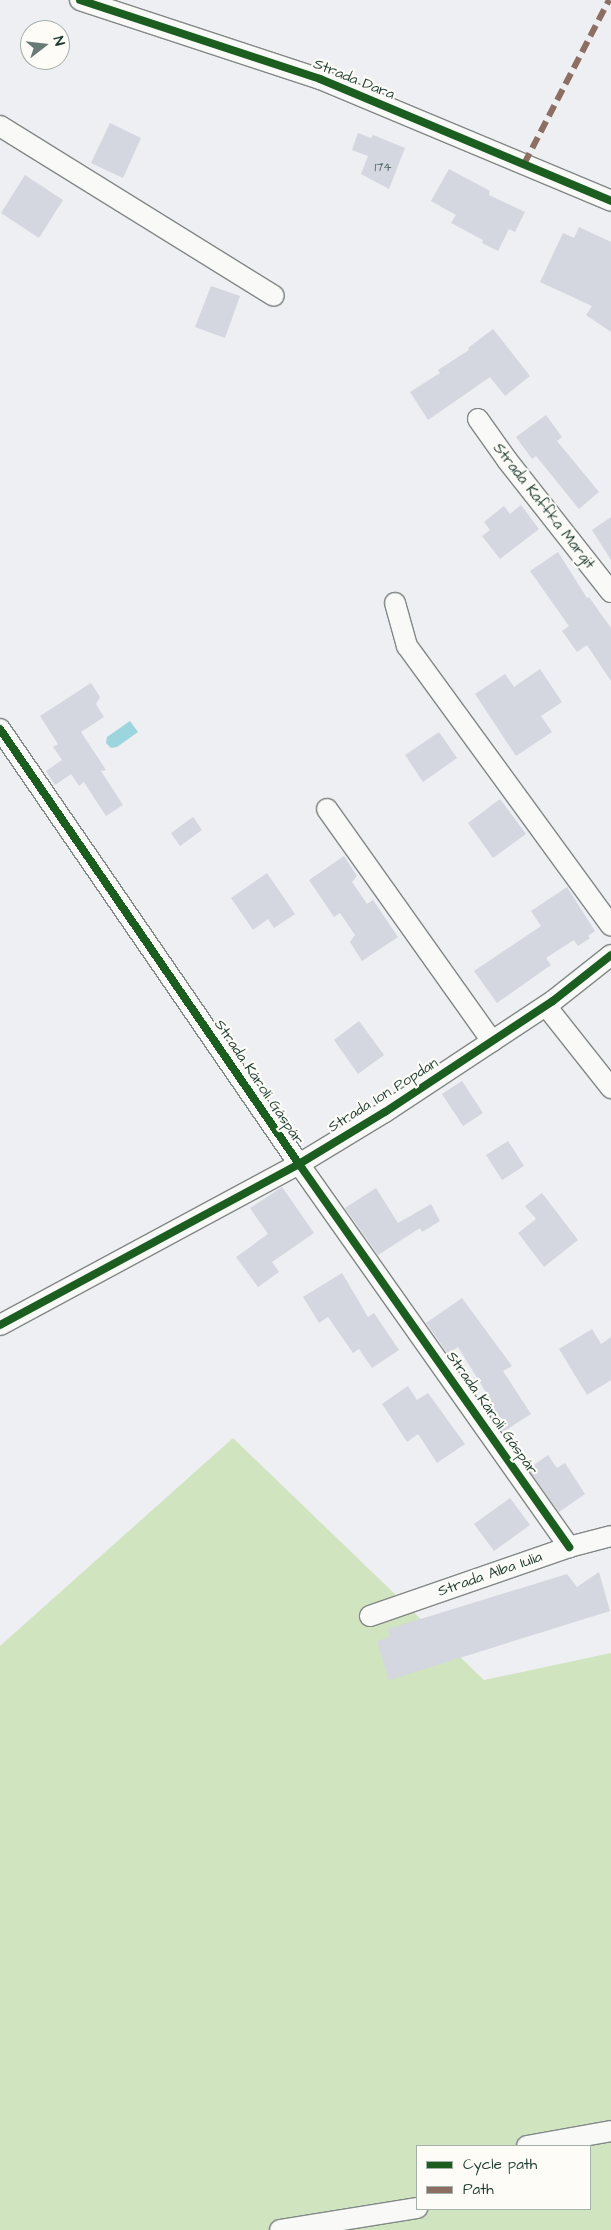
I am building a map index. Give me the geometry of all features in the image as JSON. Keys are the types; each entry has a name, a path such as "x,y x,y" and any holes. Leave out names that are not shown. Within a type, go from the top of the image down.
{"street":[{"name":"Strada Dara","path":"80,0 320,80 611,200"},
{"path":"0,126 274,296"},
{"name":"Strada Kaffka Margit","path":"478,419 507,460 611,592"},
{"path":"395,603 407,646 611,926"},
{"name":"Strada Károli Gáspár","path":"0,729 299,1164 569,1547"},
{"path":"327,809 492,1041"},
{"name":"Strada Ion Popdan","path":"0,1326 299,1164 386,1112 546,1006 611,955"},
{"path":"546,1006 611,1088"},
{"name":"Strada Alba Iulia","path":"370,1616 569,1547 611,1536"},
{"path":"533,2145 611,2131"},
{"path":"280,2230 416,2208"}],"green space":[{"path":"233,1438 484,1680 611,1653 611,2230 0,2230 0,1646"}],"water":[{"path":"130,721 138,732 117,747 111,748 106,743 107,737"}],"building":[{"path":"110,123 141,138 123,178 91,163"},
{"path":"358,133 371,138 373,135 405,148 389,189 361,174 368,156 352,150"},
{"path":"449,169 490,191 489,195 525,212 515,232 509,229 498,251 482,243 483,240 451,223 456,215 431,201"},
{"path":"25,175 63,200 39,238 1,213"},
{"path":"579,227 611,242 611,332 586,315 592,306 540,282 563,233 574,238"},
{"path":"211,286 240,296 225,338 195,327"},
{"path":"493,329 530,376 505,396 490,377 428,420 410,392 440,373 438,370 469,350 468,348"},
{"path":"546,415 562,437 557,441 599,492 579,509 536,456 532,459 516,437"},
{"path":"521,505 539,529 500,559 482,536 490,530 484,522 504,506 510,514"},
{"path":"611,517 611,560 592,530"},
{"path":"558,552 587,598 589,597 611,628 611,681 587,645 577,652 562,631 569,626 530,571"},
{"path":"540,669 562,702 541,716 552,732 516,756 475,694 505,674 514,687"},
{"path":"91,683 100,697 96,704 104,717 81,732 106,770 101,771 123,805 106,816 84,782 79,786 71,774 55,785 46,771 62,760 53,747 58,744 40,716"},
{"path":"439,732 457,758 423,782 405,755"},
{"path":"500,799 526,834 493,858 468,823"},
{"path":"193,817 202,830 180,846 171,833"},
{"path":"344,856 357,876 352,882 367,904 373,900 398,937 362,961 350,942 355,935 340,913 334,917 309,880"},
{"path":"267,873 295,914 274,928 268,919 253,930 231,898"},
{"path":"567,887 595,931 588,936 590,938 578,946 574,940 546,958 551,965 497,1003 474,971 541,926 531,911"},
{"path":"359,1021 384,1055 358,1074 334,1040"},
{"path":"462,1081 483,1113 463,1126 442,1094"},
{"path":"508,1141 524,1166 502,1180 486,1155"},
{"path":"282,1187 314,1233 272,1262 279,1272 258,1287 236,1257 268,1234 250,1208"},
{"path":"376,1188 398,1223 431,1204 440,1221 422,1232 420,1228 378,1255 345,1208"},
{"path":"542,1193 578,1240 544,1267 518,1233 536,1219 525,1206"},
{"path":"342,1273 368,1317 374,1313 399,1350 372,1368 359,1349 353,1353 328,1317 319,1323 303,1297"},
{"path":"462,1298 512,1366 503,1371 531,1414 503,1432 479,1399 487,1394 458,1347 448,1354 426,1323"},
{"path":"592,1329 601,1344 611,1337 611,1380 587,1395 559,1349"},
{"path":"408,1386 417,1400 428,1393 465,1444 437,1463 418,1434 407,1442 382,1404"},
{"path":"548,1455 557,1468 565,1463 585,1494 559,1512 528,1469"},
{"path":"510,1498 530,1525 494,1551 474,1524"},
{"path":"599,1572 610,1611 389,1680 377,1641 390,1637 388,1629 567,1574 577,1587"}],"marked path":[{"path":"524,164 609,0"}],"cycle path":[{"path":"80,0 320,79 611,201"},
{"path":"0,729 299,1164 569,1547"},
{"path":"0,1325 299,1164 385,1112 553,1001 611,955"}]}
